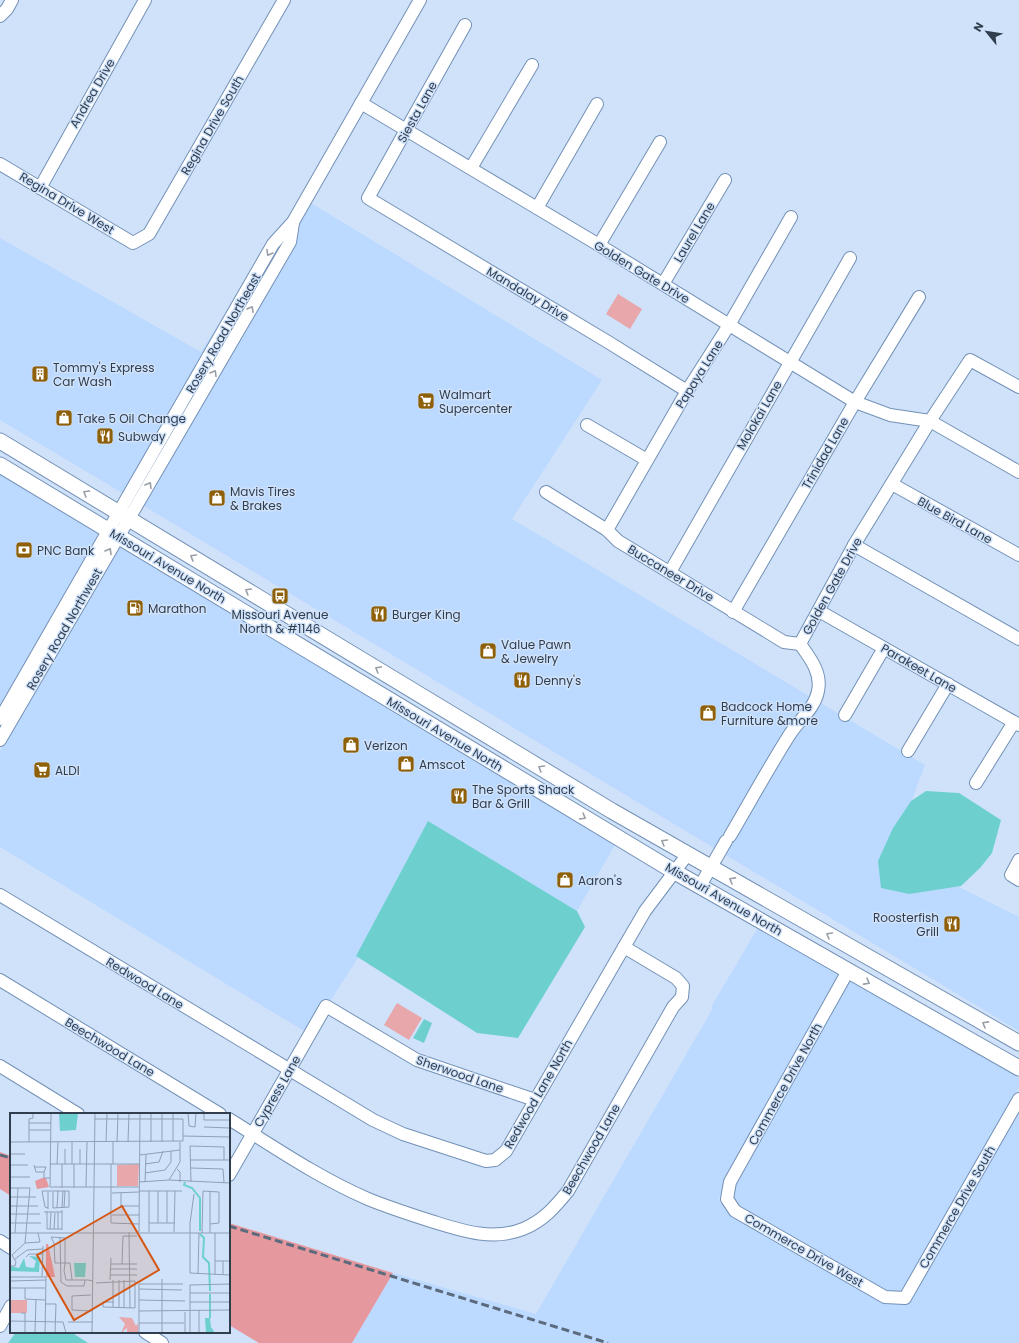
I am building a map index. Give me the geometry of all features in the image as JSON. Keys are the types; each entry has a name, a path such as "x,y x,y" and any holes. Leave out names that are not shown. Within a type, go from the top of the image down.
{"main road":[{"name":"Missouri Avenue North","path":"0,441 687,855 1019,1043"},
{"name":"Missouri Avenue North","path":"0,465 675,872 1019,1068"},
{"path":"295,644 309,641 389,688 397,688 403,684"},
{"path":"406,711 420,704 436,704"},
{"path":"794,940 813,941 838,954 853,949"},
{"path":"848,971 855,967 870,966 887,968"}],"street":[{"path":"0,16 8,9 12,0"},
{"name":"Andrea Drive","path":"40,188 145,0"},
{"name":"Regina Drive South","path":"133,243 149,234 284,0"},
{"name":"Rosery Road Northeast","path":"114,534 273,244 293,222 420,0"},
{"name":"Siesta Lane","path":"368,198 465,25"},
{"path":"471,168 532,65"},
{"name":"Golden Gate Drive","path":"361,103 599,245 789,363 855,402 890,415 930,421"},
{"path":"537,208 596,104"},
{"path":"599,245 660,142"},
{"name":"Regina Drive West","path":"0,164 133,243"},
{"name":"Laurel Lane","path":"663,284 726,180"},
{"name":"Mandalay Drive","path":"368,198 687,391"},
{"name":"Papaya Lane","path":"607,530 687,391 729,325 791,217"},
{"name":"Molokai Lane","path":"670,572 850,258"},
{"name":"Trinidad Lane","path":"733,612 855,402 919,297"},
{"name":"Golden Gate Drive","path":"700,886 791,732 812,706 818,691 818,677 814,664 800,644 854,545 930,421 970,360 1019,387"},
{"path":"930,421 1019,472"},
{"path":"587,425 647,460"},
{"name":"Blue Bird Lane","path":"892,484 1019,555"},
{"name":"Buccaneer Drive","path":"546,492 607,530 618,541 733,612 784,642 800,644"},
{"name":"Rosery Road Northwest","path":"0,719 44,643 114,534"},
{"name":"Rosery Road Northwest","path":"0,740 114,534"},
{"path":"854,545 1019,639"},
{"name":"Parakeet Lane","path":"819,610 1017,723"},
{"path":"20,705 21,694 42,656 44,643"},
{"path":"845,715 884,648"},
{"path":"908,752 948,684"},
{"path":"976,783 1017,723"},
{"name":"Redwood Lane North","path":"289,1070 373,1120 410,1137 486,1161 495,1160 506,1151 645,911 687,855"},
{"path":"1019,860 1011,875 1019,880"},
{"name":"Redwood Lane","path":"0,895 289,1070"},
{"name":"Beechwood Lane","path":"230,1121 339,1186 368,1199 465,1232 488,1235 505,1234 522,1230 541,1220 555,1208 568,1191 673,1007 682,997 683,986 676,978 624,946"},
{"name":"Commerce Drive North","path":"727,1199 730,1182 848,971"},
{"name":"Beechwood Lane","path":"0,980 218,1113"},
{"name":"Cypress Lane","path":"230,1173 326,1006"},
{"name":"Sherwood Lane","path":"326,1006 417,1060 535,1100"},
{"path":"0,1066 76,1113"},
{"name":"Commerce Drive South","path":"885,1297 905,1298 1019,1099"},
{"name":"Commerce Drive West","path":"727,1199 735,1211 885,1297"},
{"path":"0,1241 10,1247"},
{"path":"0,1326 10,1308"},
{"path":"147,1333 162,1343"}],"shaded area":[{"path":"311,203 602,380 512,519 925,765 912,800 893,828 938,888 957,886 1019,917 1019,1031 144,506 295,245 298,225"},
{"path":"0,238 201,352 248,277 124,494 0,420"},
{"path":"618,294 642,309 630,329 606,314"},
{"path":"0,471 101,532 39,637 0,707"},
{"path":"120,544 616,843 577,911 428,821 356,956 358,958 309,1034 0,847 0,751 23,711 26,711 26,707"},
{"path":"926,791 959,793 1001,820 992,853 980,868 961,886 909,894 881,888 878,861 893,828 911,801"},
{"path":"428,821 577,911 585,927 518,1038 477,1033 356,956"},
{"path":"759,926 840,972 763,1109 722,1195 719,1197 720,1203 880,1300 880,1302 887,1304 889,1302 905,1303 1019,1111 1019,1343 352,1343 393,1273 536,1314 713,1008 711,1007"},
{"path":"850,978 1019,1078 1019,1087 901,1292 886,1291 739,1207 733,1198 735,1185"},
{"path":"397,1003 422,1018 409,1040 384,1025"},
{"path":"424,1019 432,1023 424,1043 413,1038"},
{"path":"0,1152 10,1156 10,1195 0,1189"},
{"path":"230,1223 393,1273 352,1343 259,1343 230,1326"},
{"path":"15,1333 73,1333 88,1343 8,1343"}],"railway":[{"path":"0,1155 10,1158"},
{"path":"230,1226 608,1343"}],"place":[{"name":"Tommy's Express Car Wash","path":"40,374"},
{"name":"Walmart Supercenter","path":"426,401"},
{"name":"Take 5 Oil Change","path":"64,418"},
{"name":"Subway","path":"105,436"},
{"name":"Mavis Tires & Brakes","path":"217,498"},
{"name":"PNC Bank","path":"24,550"},
{"name":"Missouri Avenue North & #1146","path":"280,596"},
{"name":"Marathon","path":"135,608"},
{"name":"Burger King","path":"379,614"},
{"name":"Value Pawn & Jewelry","path":"488,651"},
{"name":"Denny's","path":"522,680"},
{"name":"Badcock Home Furniture &more","path":"708,713"},
{"name":"Verizon","path":"351,745"},
{"name":"Amscot","path":"406,764"},
{"name":"ALDI","path":"42,770"},
{"name":"The Sports Shack Bar & Grill","path":"459,796"},
{"name":"Aaron's","path":"565,880"},
{"name":"Roosterfish Grill","path":"952,924"}]}
